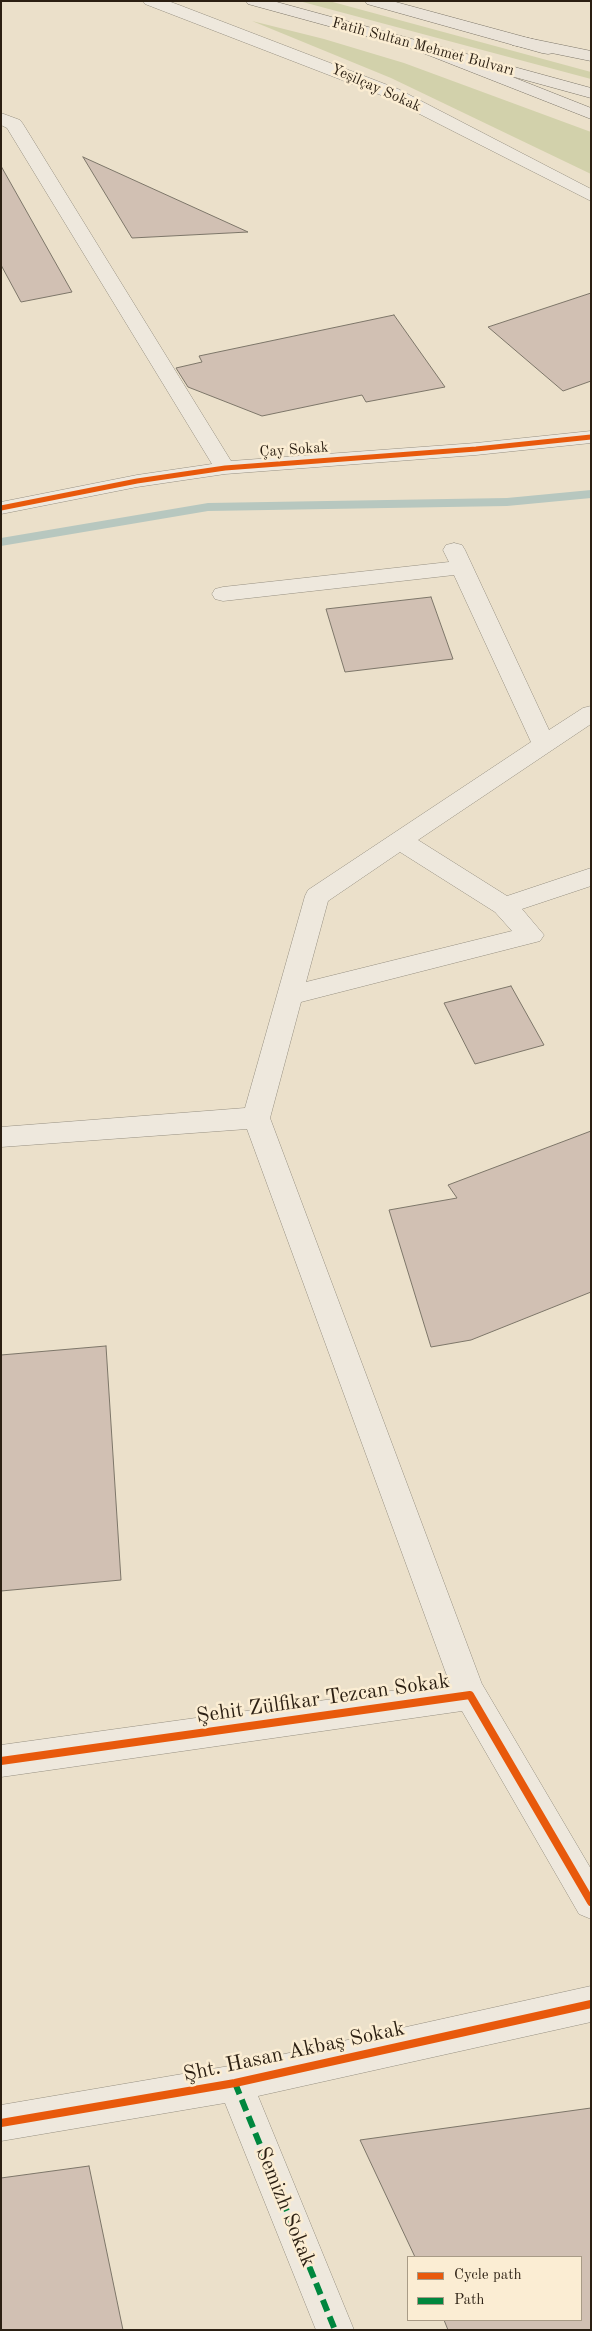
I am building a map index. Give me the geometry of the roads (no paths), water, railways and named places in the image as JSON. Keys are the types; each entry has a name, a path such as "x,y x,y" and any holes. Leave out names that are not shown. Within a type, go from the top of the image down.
{"main road":[{"name":"Fatih Sultan Mehmet Bulvarı","path":"254,1 591,93"},
{"name":"Fatih Sultan Mehmet Bulvarı","path":"373,1 518,42 591,60"},
{"path":"518,42 591,56"},
{"path":"429,50 591,114"}],"street":[{"name":"Yeşilçay Sokak","path":"151,1 191,14 392,93 591,196"},
{"path":"1,118 14,124 225,468"},
{"name":"Çay Sokak","path":"1,508 137,481 225,468 476,450 591,437"},
{"path":"223,594 458,558 544,744"},
{"path":"470,1695 256,1118 317,896 591,713"},
{"path":"290,995 531,935 504,906 399,840"},
{"path":"504,906 591,877"},
{"path":"1,1137 256,1118"},
{"name":"Şehit Zülfikar Tezcan Sokak","path":"1,1761 470,1695 591,1902"},
{"name":"Şht. Hasan Akbaş Sokak","path":"1,2123 235,2083 591,2004"},
{"name":"Semizh Sokak","path":"235,2083 336,2330"}],"waterway":[{"path":"1,542 208,507 507,502 591,494"}]}
